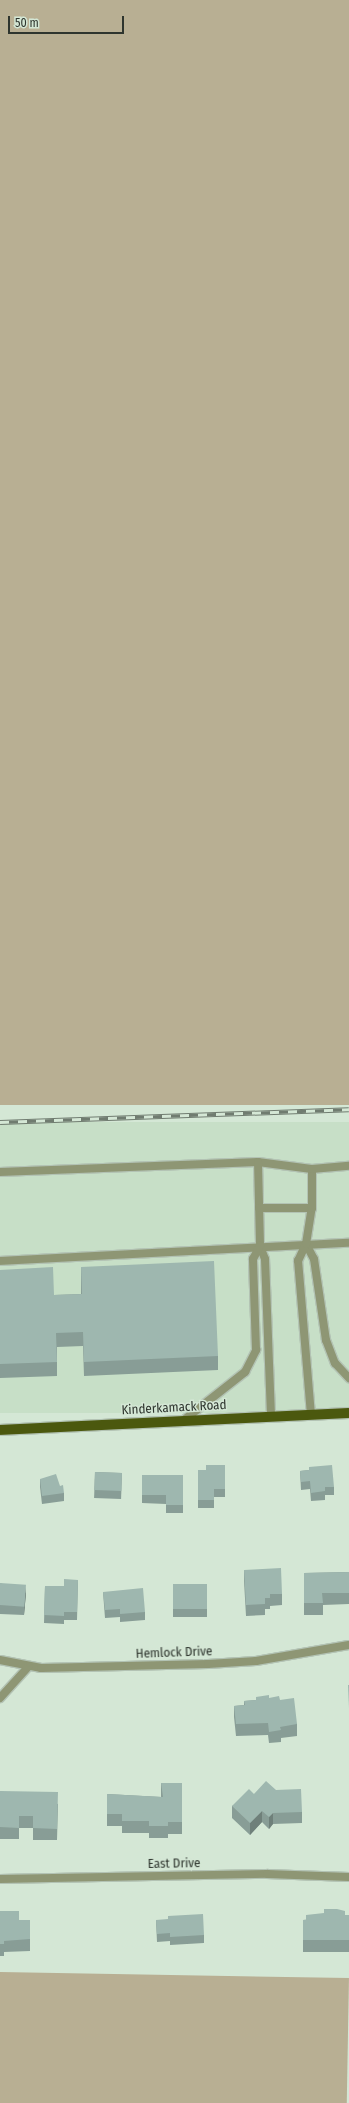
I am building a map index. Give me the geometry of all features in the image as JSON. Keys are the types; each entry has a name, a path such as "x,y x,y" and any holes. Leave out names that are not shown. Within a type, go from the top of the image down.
{"main road":[{"name":"Kinderkamack Road","path":"0,1430 349,1413"}],"street":[{"path":"258,1162 260,1246 265,1259 271,1416"},
{"path":"0,1172 258,1162 312,1168 349,1166"},
{"path":"311,1415 298,1261 306,1244 312,1208 312,1168"},
{"path":"259,1208 312,1208"},
{"path":"0,1261 260,1246 349,1243"},
{"path":"306,1244 314,1259 326,1340 335,1363 349,1378"},
{"path":"184,1420 245,1372 256,1350 253,1259 260,1246"},
{"name":"Hemlock Drive","path":"0,1660 28,1666 117,1667 256,1661 349,1645"},
{"path":"0,1698 28,1666"},
{"name":"East Drive","path":"0,1879 267,1874 349,1877"}],"shaded area":[{"path":"0,0 349,0 349,1105 0,1105"},
{"path":"0,1122 349,1122 349,1413 0,1413"},
{"path":"0,1972 349,1978 347,2103 0,2103"}],"building":[{"path":"214,1261 218,1356 84,1362 83,1332 56,1333 57,1362 0,1364 0,1270 53,1267 54,1295 82,1294 81,1267"},
{"path":"206,1465 225,1465 225,1489 214,1489 214,1500 198,1500 198,1470 206,1470"},
{"path":"332,1465 334,1487 325,1487 325,1491 311,1493 310,1481 301,1482 300,1471 309,1470 309,1467"},
{"path":"95,1472 122,1473 121,1491 94,1490"},
{"path":"56,1474 60,1486 63,1485 64,1493 42,1496 40,1479"},
{"path":"142,1475 183,1475 183,1505 166,1505 166,1495 142,1495"},
{"path":"281,1568 282,1594 270,1594 270,1598 265,1598 265,1604 246,1605 244,1570"},
{"path":"349,1572 349,1593 322,1593 323,1603 304,1603 304,1573"},
{"path":"64,1579 78,1580 77,1612 64,1612 64,1616 44,1615 45,1586 64,1586"},
{"path":"0,1583 26,1585 24,1607 0,1605"},
{"path":"173,1584 207,1584 207,1609 173,1609"},
{"path":"143,1588 145,1612 120,1614 120,1609 105,1610 103,1592"},
{"path":"348,1685 349,1685 349,1708"},
{"path":"269,1695 269,1698 279,1696 280,1700 294,1698 297,1724 280,1727 281,1730 269,1732 268,1723 236,1724 234,1706 245,1705 244,1701 256,1700 256,1697"},
{"path":"266,1781 276,1790 301,1789 302,1812 273,1813 269,1817 262,1811 250,1823 232,1806 249,1789 254,1794"},
{"path":"161,1783 182,1783 182,1822 168,1822 168,1826 149,1826 149,1821 122,1821 122,1814 107,1814 107,1794 163,1797"},
{"path":"0,1791 58,1792 57,1829 33,1828 33,1816 19,1816 19,1828 0,1827"},
{"path":"324,1909 337,1909 345,1911 345,1915 349,1915 349,1940 303,1940 303,1920 306,1920 306,1915 324,1913"},
{"path":"0,1911 19,1911 19,1920 30,1920 30,1939 4,1941 4,1944 0,1944"},
{"path":"203,1914 204,1935 170,1937 170,1933 157,1934 156,1920 168,1919 168,1916"}],"railway":[{"path":"0,1122 349,1109"}]}
